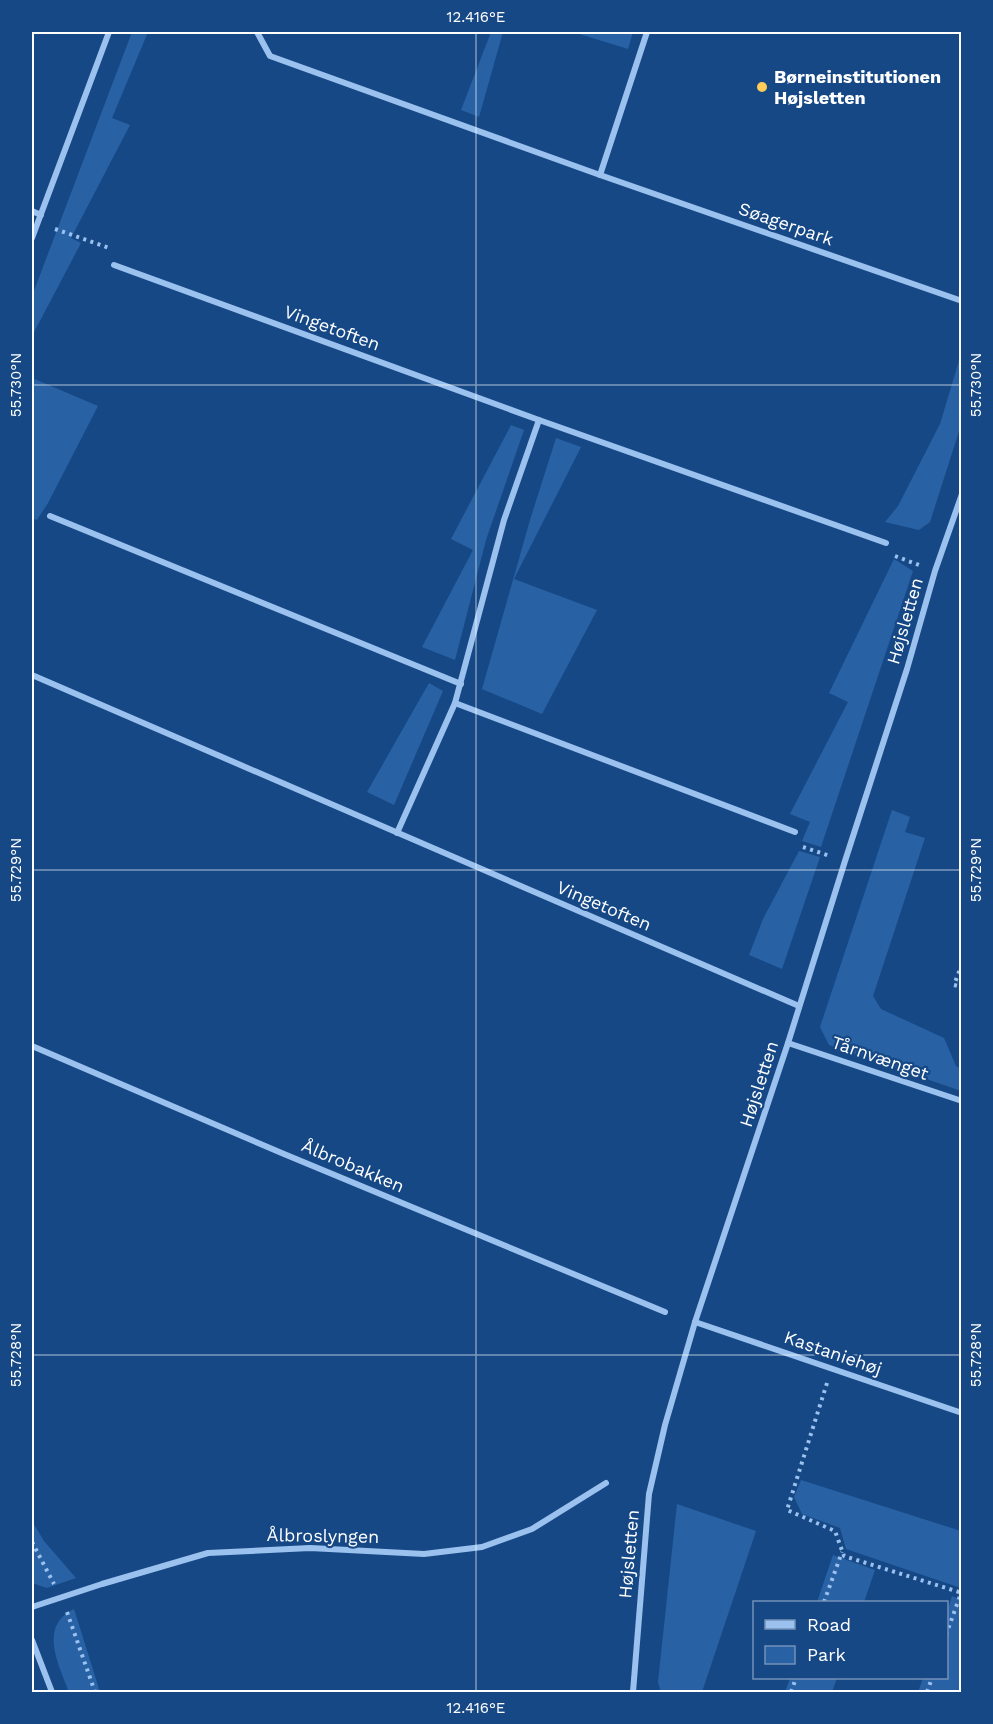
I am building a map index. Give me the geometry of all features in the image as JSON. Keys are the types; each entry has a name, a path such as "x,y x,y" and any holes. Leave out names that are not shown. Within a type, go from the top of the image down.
{"street":[{"path":"32,238 110,32"},
{"name":"Søagerpark","path":"257,32 270,56 600,175 962,301"},
{"path":"600,175 647,32"},
{"path":"32,212 41,215"},
{"name":"Vingetoften","path":"114,265 539,420 886,543"},
{"path":"397,833 455,703 504,520 539,420"},
{"name":"Højsletten","path":"633,1692 649,1494 665,1425 695,1322 788,1043 907,669 934,571 962,494"},
{"path":"50,516 461,684"},
{"name":"Vingetoften","path":"32,675 799,1006"},
{"path":"455,703 795,832"},
{"name":"Tårnvænget","path":"788,1043 962,1101"},
{"name":"Ålbrobakken","path":"32,1046 665,1312"},
{"name":"Kastaniehøj","path":"695,1322 962,1413"},
{"name":"Ålbroslyngen","path":"32,1607 208,1553 310,1548 424,1554 482,1547 532,1529 606,1483"},
{"path":"32,1640 52,1692"}],"path":[{"path":"41,215 56,230 113,250 114,265"},
{"path":"886,543 895,556 934,571"},
{"path":"795,832 799,846 845,861"},
{"path":"962,963 954,985 962,987"},
{"path":"832,1368 787,1510 835,1531 844,1556 961,1593 948,1629"},
{"path":"824,1601 843,1551"}],"green space":[{"path":"132,32 148,32 112,118 130,125 71,238 81,243 32,336 32,296"},
{"path":"491,32 503,32 479,117 461,110"},
{"path":"573,32 633,32 628,49"},
{"path":"961,354 961,425 930,522 919,530 885,522 898,506 940,424"},
{"path":"32,378 98,406 37,520 32,518"},
{"path":"511,425 524,430 486,540 455,660 422,647 473,550 451,539"},
{"path":"556,438 581,447 514,579 597,610 542,714 482,689 530,520"},
{"path":"894,559 913,571 821,847 802,841 810,822 790,814 848,702 829,693"},
{"path":"429,683 443,691 394,805 367,792"},
{"path":"892,810 910,817 905,832 925,838 873,996 881,1009 944,1038 956,1066 961,1069 961,1091 829,1045 820,1027"},
{"path":"799,851 820,857 782,969 749,955 763,919"},
{"path":"801,1480 961,1531 961,1588 846,1549 840,1528 802,1514 794,1497"},
{"path":"677,1504 756,1531 702,1692 661,1692 658,1682"},
{"path":"32,1521 44,1541 76,1578 47,1588 32,1583"},
{"path":"833,1555 875,1570 864,1601 817,1601"},
{"path":"952,1596 961,1600 961,1692 918,1692 923,1679 948,1679 948,1609"},
{"path":"74,1609 100,1692 69,1692 57,1658 54,1636 57,1625 63,1616"},
{"path":"790,1679 837,1679 832,1692 785,1692"}],"place":[{"name":"Børneinstitutionen Højsletten","path":"762,87"}]}
